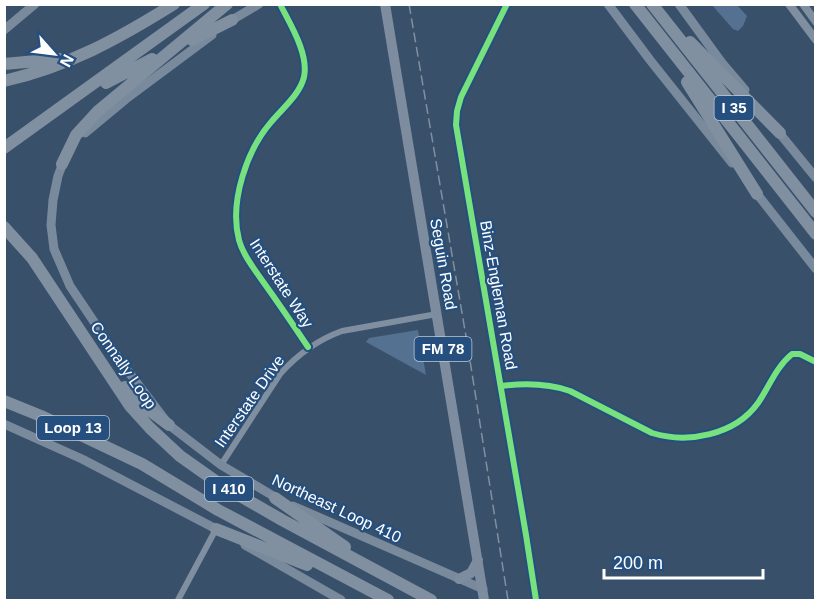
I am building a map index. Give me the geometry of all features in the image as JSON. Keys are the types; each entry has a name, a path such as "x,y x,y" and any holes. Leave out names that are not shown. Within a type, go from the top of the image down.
{"highway":[{"path":"4,81 87,54 174,4"},
{"path":"4,148 204,4"},
{"name":"I 35","path":"635,4 816,234"},
{"name":"I 35","path":"652,4 816,212"},
{"path":"658,4 685,37 780,133"},
{"path":"62,164 76,135 98,111 223,8"},
{"path":"68,103 232,20"},
{"path":"653,27 757,194"},
{"path":"4,64 87,54"},
{"name":"Connally Loop","path":"4,227 32,258 130,406 180,456 221,485 282,520 431,600"},
{"path":"98,358 137,401 169,425"},
{"name":"Loop 13","path":"4,392 142,464"},
{"name":"I 410","path":"4,401 142,464 218,510 388,600"},
{"path":"275,498 393,580"},
{"path":"216,529 362,587"}],"main road":[{"path":"4,30 35,4"},
{"name":"Northeast Loop 410","path":"259,4 232,20 98,121 75,143 62,164 53,200 51,225 54,249 70,285 121,362 169,425 221,465 275,498 459,579 483,595"},
{"name":"Seguin Road","path":"385,4 483,595"},
{"path":"608,4 816,269"},
{"path":"679,4 722,63 816,178"},
{"path":"4,424 82,459 216,529 341,600"},
{"path":"459,579 471,573 478,560"}],"street":[{"name":"Interstate Way","path":"280,4 298,40 304,61 304,78 299,88 261,134 248,159 240,185 237,231 239,242 249,261 308,347"},
{"name":"Binz-Engleman Road","path":"507,4 461,97 456,125 536,600"},
{"path":"789,4 816,40"},
{"path":"803,4 816,22"},
{"name":"Interstate Drive","path":"221,465 280,374 308,347 342,331 437,314"},
{"path":"501,386 541,384 561,388 652,433 694,437 724,429 748,414 758,403 779,368 792,354 800,354 816,362"},
{"path":"178,600 216,529"}],"water":[{"path":"712,5 737,5 747,16 743,26 738,31 733,29"},
{"path":"418,330 426,375 366,342 369,338"}],"railway":[{"path":"409,4 468,348 508,600"}],"cycle path":[{"path":"280,4 301,49 305,68 304,77 295,95 263,133 248,161 238,193 237,225 239,240 246,257 308,347"},
{"path":"507,4 461,97 456,125 536,600"},
{"path":"501,386 536,384 561,388 652,433 695,437 724,429 737,423 748,414 758,403 781,365 792,354 800,354 816,362"}]}
